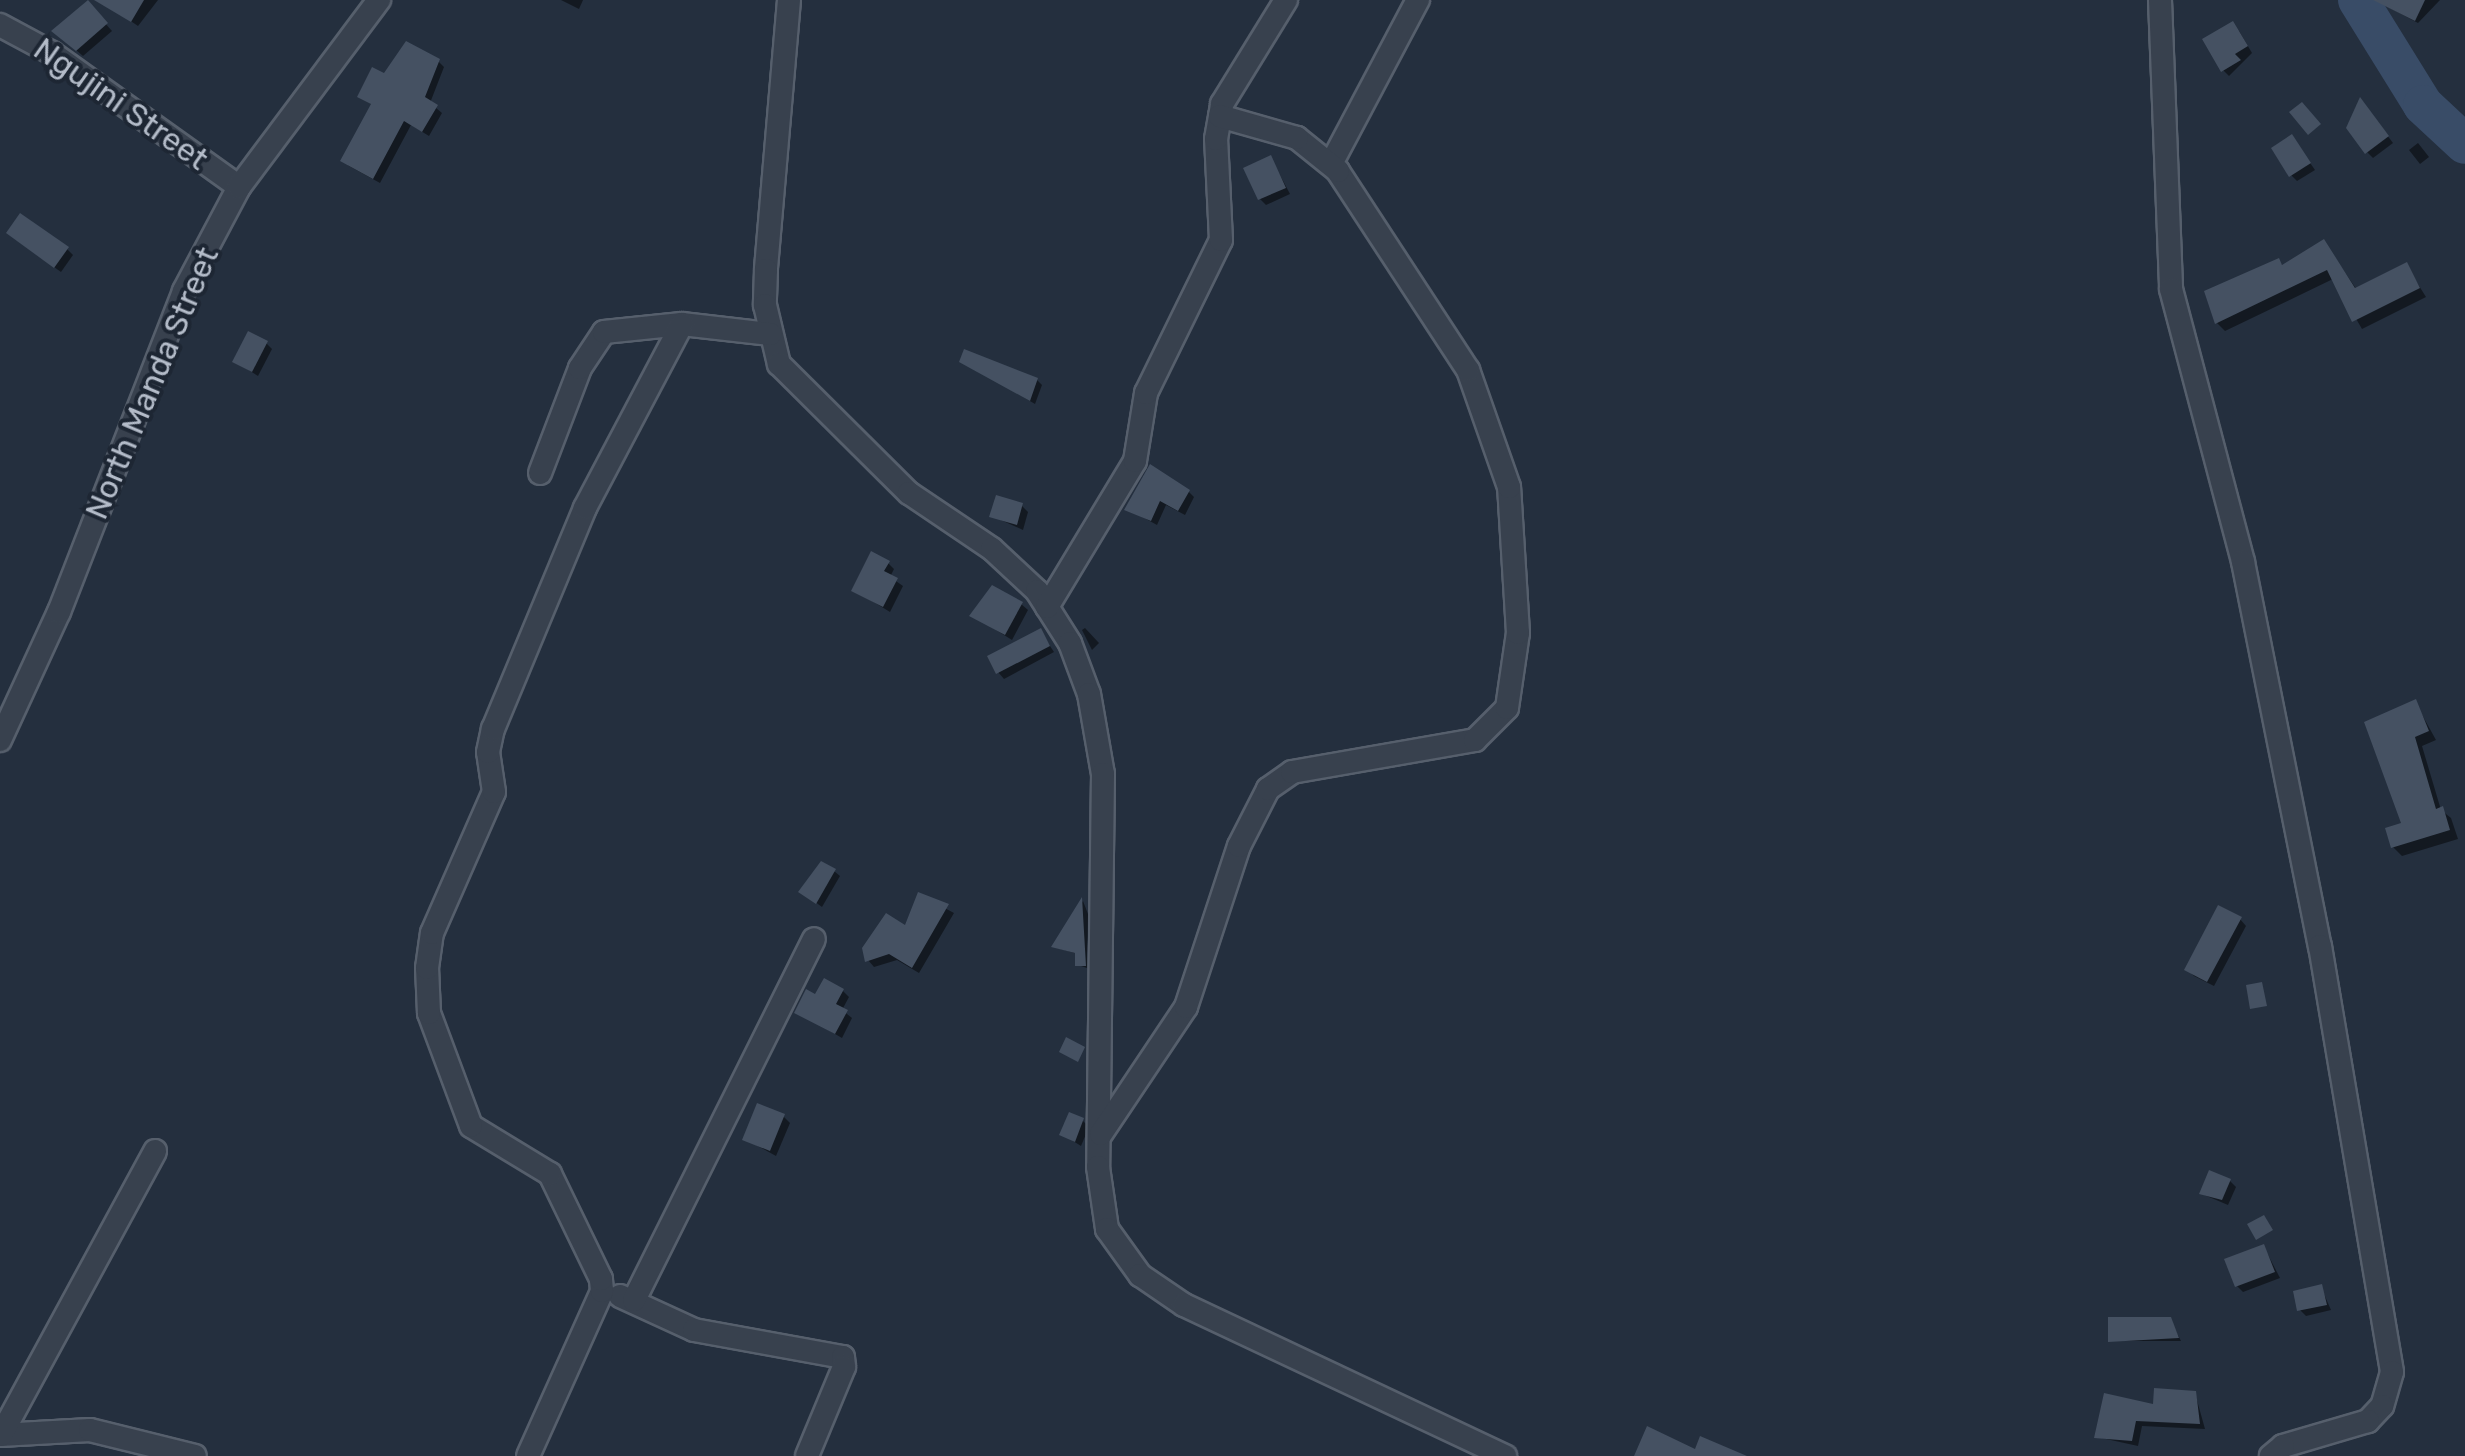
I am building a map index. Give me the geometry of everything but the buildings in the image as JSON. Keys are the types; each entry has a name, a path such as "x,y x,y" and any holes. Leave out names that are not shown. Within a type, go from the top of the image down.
{"street":[{"name":"North Manda Street","path":"0,740 59,612 184,291 239,187 378,0"},
{"path":"789,0 766,270 770,334 779,364 798,388 909,493 992,548 1047,606 1070,643 1089,694 1103,774 1099,1204 1107,1229 1140,1275 1184,1305 1505,1456"},
{"path":"1047,606 1124,484 1138,449 1146,393 1221,240 1220,116 1232,81 1286,0"},
{"path":"1331,164 1418,0"},
{"path":"2160,0 2172,288 2243,562 2320,946 2392,1372 2382,1406 2368,1422 2282,1446 2270,1456"},
{"name":"Ngujini Street","path":"0,24 52,52 239,187"},
{"path":"1100,1135 1186,1008 1239,846 1268,789 1292,772 1475,740 1498,721 1512,689 1518,633 1509,487 1485,406 1468,370 1331,164 1297,138 1220,116"},
{"path":"540,472 595,339 614,329 682,324 770,334"},
{"path":"528,1456 602,1291 550,1174 471,1126 429,1013 427,968 432,933 494,792 488,752 493,729 585,508 682,324"},
{"path":"634,1300 814,939"},
{"path":"0,1435 155,1151"},
{"path":"602,1291 634,1300 694,1330 843,1357 844,1368 806,1456"},
{"path":"0,1435 90,1430 195,1456"}],"waterway":[{"path":"2358,0 2423,105 2465,144"}]}
